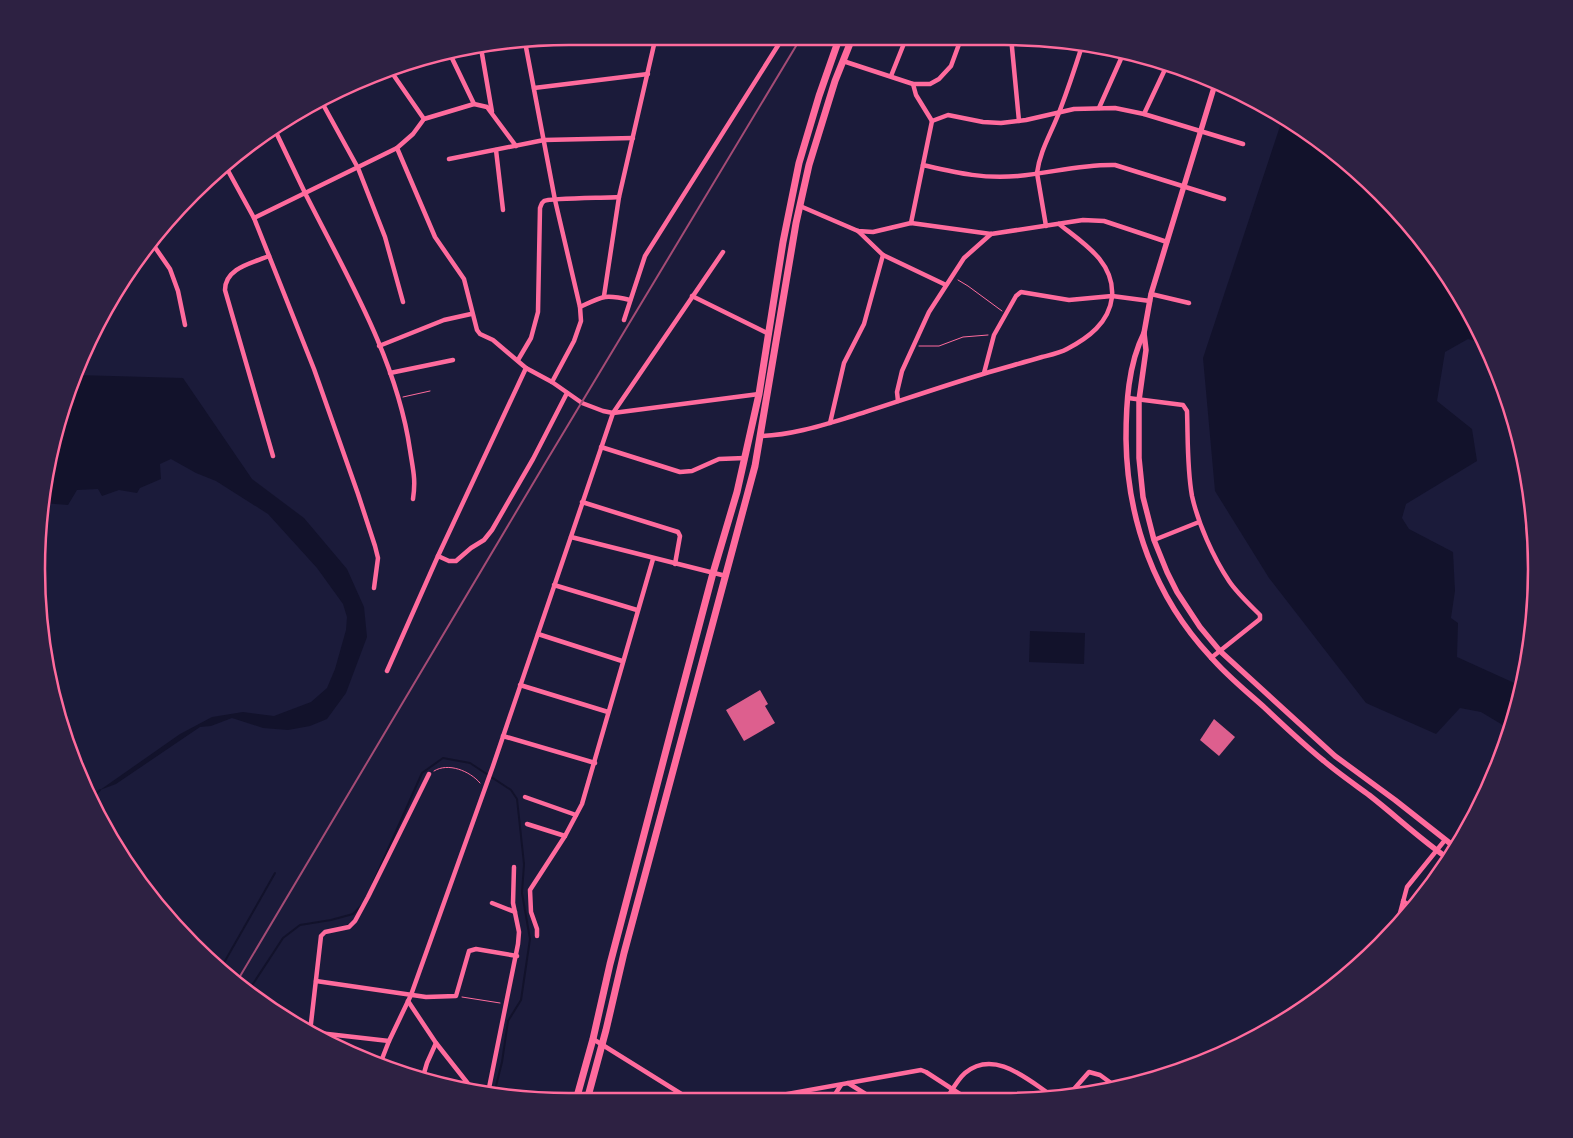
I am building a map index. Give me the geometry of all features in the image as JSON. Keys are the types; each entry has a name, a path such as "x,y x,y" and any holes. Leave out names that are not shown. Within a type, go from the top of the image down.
{"main road":[{"path":"578,1093 713,573 746,458 799,163 837,45"},
{"path":"589,1093 624,953 755,466 800,206 809,165 820,125 849,45"},
{"path":"1214,89 1151,294 1144,333 1137,348 1128,398 1127,459 1131,495 1144,546 1155,574 1174,609 1211,658 1322,760 1443,855"},
{"path":"1144,333 1146,350 1139,400 1138,429 1141,481 1154,540 1177,592 1200,627 1220,651 1335,756 1450,844"},
{"path":"1367,794 1374,785"},
{"path":"618,937 628,940"}],"street":[{"path":"604,296 619,197 654,45"},
{"path":"624,320 645,256 778,45"},
{"path":"891,76 904,45"},
{"path":"843,61 913,84 930,84 946,73 958,45"},
{"path":"1011,45 1019,121"},
{"path":"526,47 555,200 580,307 581,321 579,328 552,382"},
{"path":"1046,226 1037,173 1043,150 1059,112 1080,50"},
{"path":"482,52 492,114"},
{"path":"452,58 474,104"},
{"path":"1098,108 1121,59"},
{"path":"1144,114 1164,71"},
{"path":"534,88 648,74"},
{"path":"394,76 424,119"},
{"path":"910,223 932,121 916,95 913,84"},
{"path":"254,218 397,148 413,134 424,119 474,104 484,105 516,146"},
{"path":"324,106 358,168 385,237 403,302"},
{"path":"932,121 948,115 983,122 1001,123 1059,112 1098,108 1128,110 1243,144"},
{"path":"277,134 356,292 400,397 416,482 412,499"},
{"path":"449,159 544,140 633,138"},
{"path":"397,148 435,237 464,279 472,314 480,334 493,340 526,368 552,382 582,403 613,413 759,394"},
{"path":"496,150 503,210"},
{"path":"923,165 986,177 1037,173 1084,166 1114,165 1224,199"},
{"path":"228,171 254,218 323,394 378,558 374,588"},
{"path":"518,360 531,338 538,312 541,206 544,201 619,197"},
{"path":"800,206 858,231 873,232 910,223 991,234 1083,220 1104,221 1167,242"},
{"path":"761,436 787,434 830,423 984,373 1064,351 1084,340 1099,327 1106,316 1112,296 1111,280 1098,256 1059,224"},
{"path":"858,231 883,255 946,285"},
{"path":"898,401 898,384 929,312 964,258 991,234"},
{"path":"155,247 170,268 178,291 185,325"},
{"path":"382,1058 411,995 503,736 613,413 722,252"},
{"path":"830,423 844,362 864,324 883,255"},
{"path":"269,256 234,271 225,282 225,290 273,456"},
{"path":"984,373 994,335 1016,296 1021,292 1069,300 1112,296 1150,301"},
{"path":"1151,294 1189,303"},
{"path":"580,307 604,296 630,300"},
{"path":"692,296 769,334"},
{"path":"379,346 444,320 472,314"},
{"path":"390,373 453,360"},
{"path":"387,671 438,556 526,368"},
{"path":"438,556 456,562 471,548 484,540 492,530 567,393"},
{"path":"1128,398 1183,406 1187,410 1192,496 1199,522 1228,580 1261,617 1211,658"},
{"path":"601,447 686,473 719,458 746,458"},
{"path":"582,502 678,532 680,536 675,564"},
{"path":"1154,540 1199,522"},
{"path":"570,537 726,576"},
{"path":"537,936 537,929 530,908 530,890 565,836 582,804 653,559"},
{"path":"554,585 637,610"},
{"path":"538,634 622,661"},
{"path":"520,685 608,712"},
{"path":"503,736 595,763"},
{"path":"311,1025 321,936 325,932 349,927 355,921 430,774"},
{"path":"655,796 666,798"},
{"path":"525,797 576,815"},
{"path":"527,824 565,836"},
{"path":"1400,911 1407,887 1445,840"},
{"path":"489,1087 517,956 518,932 513,897 514,867"},
{"path":"1403,901 1407,903"},
{"path":"492,903 515,912"},
{"path":"316,981 426,997 456,996 469,951 476,949 517,956"},
{"path":"408,1001 436,1043 468,1083"},
{"path":"328,1034 389,1041"},
{"path":"593,1039 680,1093"},
{"path":"424,1072 436,1043"},
{"path":"950,1093 965,1073 979,1066 997,1064 1006,1066 1045,1091"},
{"path":"794,1093 921,1070 958,1093"},
{"path":"1074,1089 1089,1072 1096,1073 1109,1082"},
{"path":"848,1083 864,1093"},
{"path":"836,1093 841,1084"}],"path":[{"path":"952,277 968,286 1006,314"},
{"path":"913,346 939,346 963,337 994,335"},
{"path":"400,397 430,391"},
{"path":"430,774 444,767 458,769 477,779 484,790"},
{"path":"456,996 506,1004"}],"shaded area":[{"path":"1281,124 1323,153 1375,198 1420,250 1440,278 1476,341 1468,339 1445,352 1437,401 1472,429 1477,461 1406,504 1402,518 1409,529 1453,552 1455,591 1451,618 1458,623 1457,657 1515,683 1504,726 1481,712 1460,708 1436,734 1366,703 1269,578 1215,491 1203,358"},
{"path":"82,375 183,378 252,479 304,518 347,569 364,607 367,637 346,693 327,719 310,726 288,730 263,728 232,718 211,726 200,727 116,784 100,790 180,734 212,717 243,712 274,716 311,702 327,688 335,669 346,630 347,617 343,604 317,568 268,514 216,481 196,473 171,459 160,464 161,479 140,488 137,493 119,490 102,496 98,489 77,490 68,505 49,503 49,501 63,433"},
{"path":"1030,631 1085,633 1084,664 1029,662"}],"building":[{"path":"760,690 768,704 765,706 775,723 744,741 726,710"},
{"path":"1214,719 1235,737 1219,756 1200,740"}],"waterway":[{"path":"373,883 422,773 443,758 470,763 511,790 517,799 524,864 522,893 530,939 521,1000 508,1021 502,1062 495,1088"},
{"path":"96,794 100,790"},
{"path":"224,963 275,873"},
{"path":"252,986 283,938 300,925 353,914 362,905"}],"railway":[{"path":"240,976 797,45"}]}
